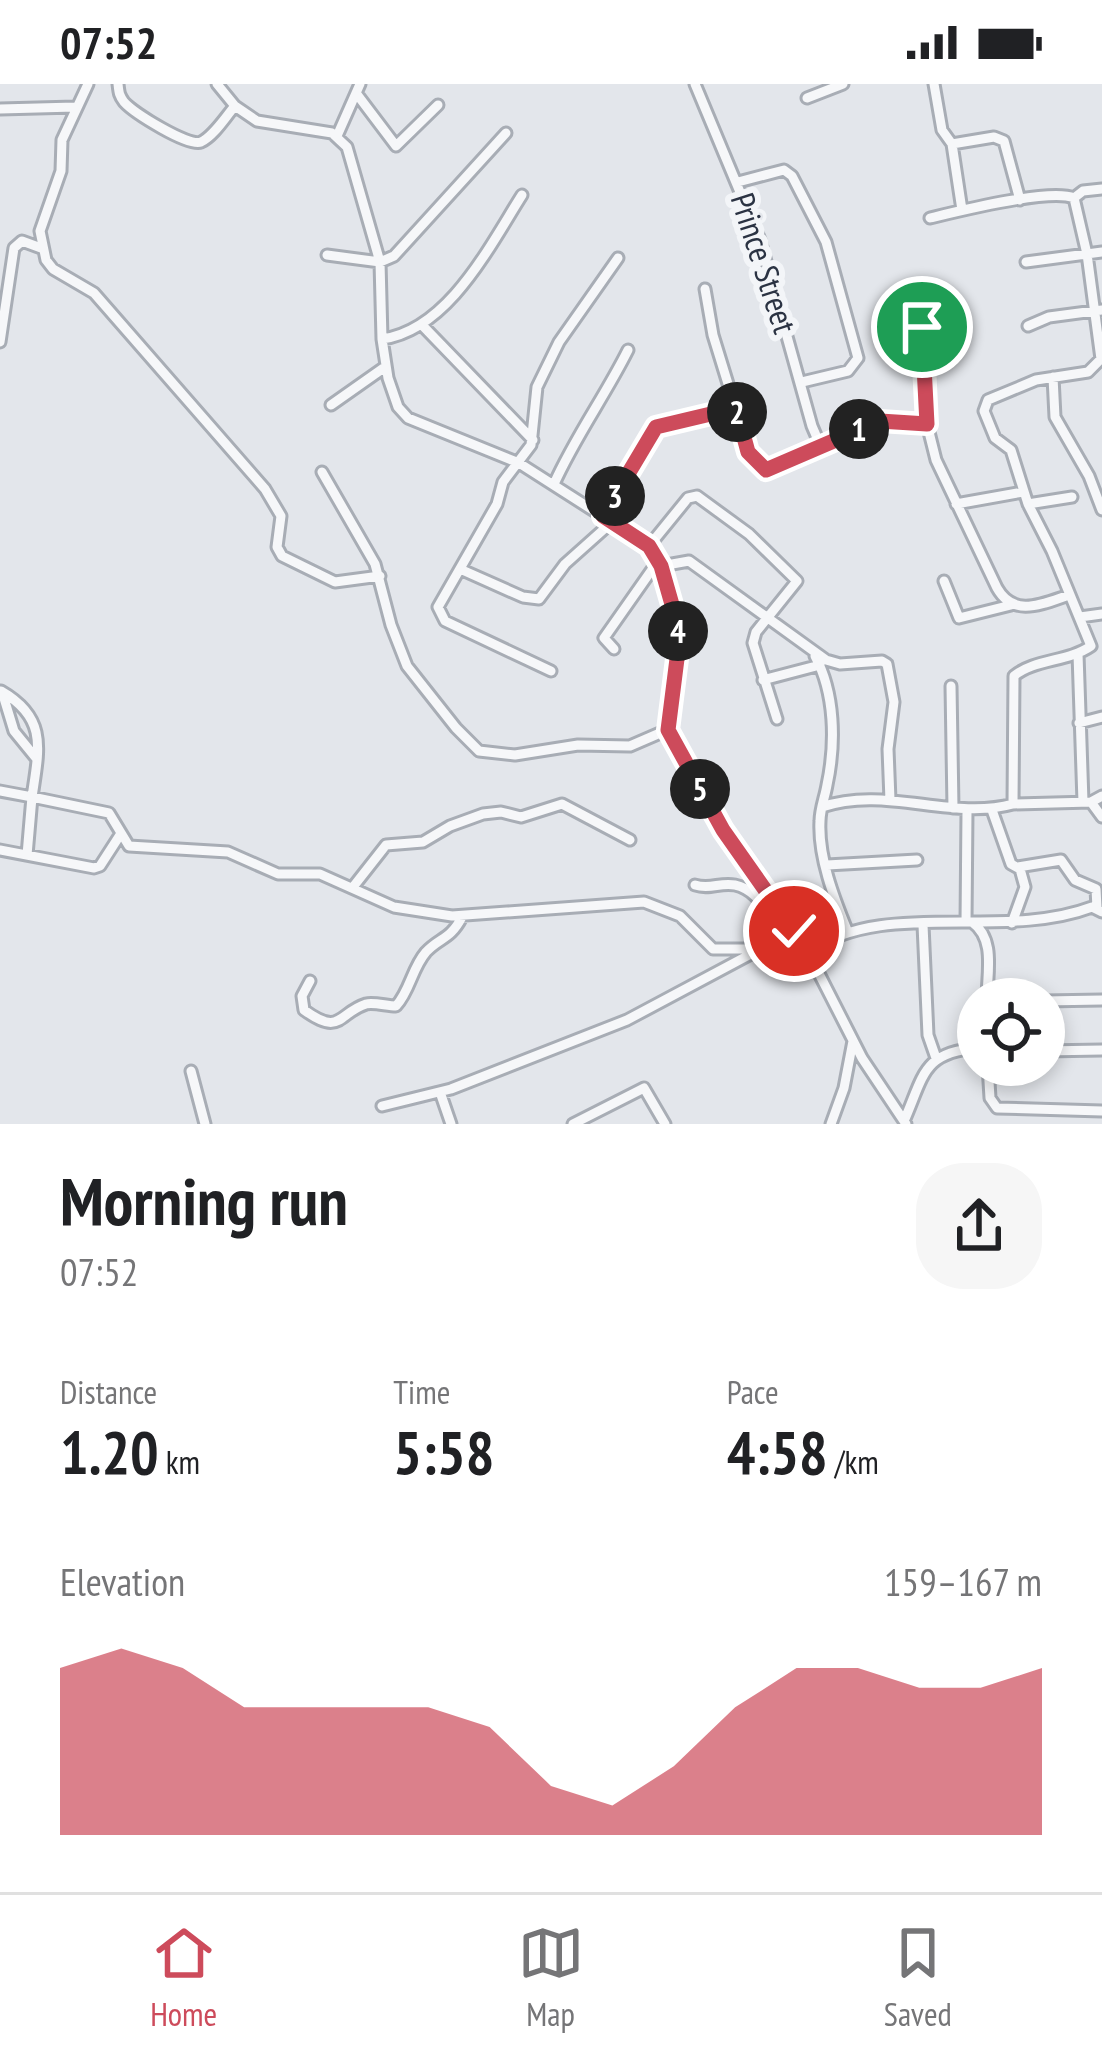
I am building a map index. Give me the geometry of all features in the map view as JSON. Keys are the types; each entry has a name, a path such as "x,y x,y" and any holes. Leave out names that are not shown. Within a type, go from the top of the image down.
{"street":[{"path":"88,84 62,140 61,171 40,231 42,248 53,269 94,293 265,489 281,516 277,547 282,556 334,582 380,576"},
{"path":"118,84 121,98 131,108 187,142 200,142 235,106"},
{"path":"217,84 256,122 337,136 350,155 380,262 382,339 391,393 408,418 519,463 649,546 677,622 679,643 668,730 723,830 790,933"},
{"name":"Prince Street","path":"695,84 760,240 821,447"},
{"path":"807,98 843,84"},
{"path":"934,84 942,130 952,143 962,210"},
{"path":"337,136 358,89"},
{"path":"358,89 396,146 438,105"},
{"path":"0,109 75,106"},
{"path":"327,255 380,262 394,256 506,133"},
{"path":"952,143 994,137 1004,141 1020,200"},
{"path":"737,182 784,170 826,242 858,358 848,371 802,382"},
{"path":"1074,198 1083,191 1102,189"},
{"path":"930,218 1020,200 1066,194 1074,198"},
{"path":"382,339 405,335 422,325 466,284 523,195"},
{"path":"1013,804 1014,676 1021,669 1078,654 1090,646 1026,498 1011,450 995,438 984,403 1052,377 1100,369 1098,310 1074,198"},
{"path":"0,342 5,274 17,244 29,242 42,248"},
{"path":"1026,262 1102,252"},
{"path":"551,670 440,617 438,607 497,504 503,482 533,440 541,379 566,329 618,258"},
{"path":"705,289 713,335 748,452 760,467 771,469 880,421 927,424"},
{"path":"918,299 926,353 927,424 942,476 977,539 997,588 1011,605"},
{"path":"1028,326 1049,317 1098,310"},
{"path":"422,325 533,440"},
{"path":"554,484 573,442 628,350"},
{"path":"331,404 386,367"},
{"path":"1052,377 1055,417 1089,476 1102,510"},
{"path":"460,569 523,597 539,599 608,519 656,427 736,408"},
{"path":"322,472 380,576 407,666 479,751 515,755 578,745 630,746 668,730"},
{"path":"649,546 688,498 697,496 749,534 796,581 756,632 754,643 777,718"},
{"path":"956,504 1072,497"},
{"path":"614,649 604,638 659,563 689,561 769,614 813,652 825,668 831,712 829,779 819,828 847,930"},
{"path":"944,581 959,618 1011,605 1032,607 1069,595"},
{"path":"1080,617 1102,614"},
{"path":"1078,654 1078,723 1092,800 1102,817"},
{"path":"764,680 882,661 890,670 894,702 888,748 890,800"},
{"path":"951,686 952,808"},
{"path":"0,691 31,714 36,727 27,855"},
{"path":"0,691 14,731 36,758"},
{"path":"1078,723 1102,716"},
{"path":"0,790 103,811 113,817 124,843 137,849 228,852 278,874 312,872 408,911 462,917 644,902 680,916 713,949 756,950"},
{"path":"822,807 890,800 967,811 1092,800"},
{"path":"352,886 386,845 423,842 483,814 521,817 562,804 630,840"},
{"path":"808,952 847,930 1010,923 1099,910 1096,889 1076,880 1061,860 1011,864 992,810"},
{"path":"967,811 969,922"},
{"path":"0,850 97,867 120,835"},
{"path":"826,865 917,860"},
{"path":"988,942 1010,923 1025,887 1018,867"},
{"path":"695,886 713,888 728,883 746,888 808,952 853,1041 905,1123"},
{"path":"310,981 302,996 304,1010 332,1022 342,1022 367,1004 395,1006 405,996 427,951 453,934 462,917"},
{"path":"969,922 984,932 988,942 987,978"},
{"path":"923,925 928,1035 936,1058"},
{"path":"382,1106 440,1092 627,1020 790,933"},
{"path":"1065,1001 1102,1000"},
{"path":"831,1124 853,1041"},
{"path":"905,1123 936,1058 957,1050"},
{"path":"1065,1051 1102,1050"},
{"path":"191,1071 205,1124"},
{"path":"989,1086 990,1099 997,1108 1102,1109 1101,1124"},
{"path":"573,1124 644,1088 664,1124"},
{"path":"440,1092 452,1124"}],"route":[{"path":"794,931 723,830 668,730 679,643 661,566 649,546 603,516 646,439 665,422 736,408 748,452 766,470 880,421 927,424 922,327"}]}
